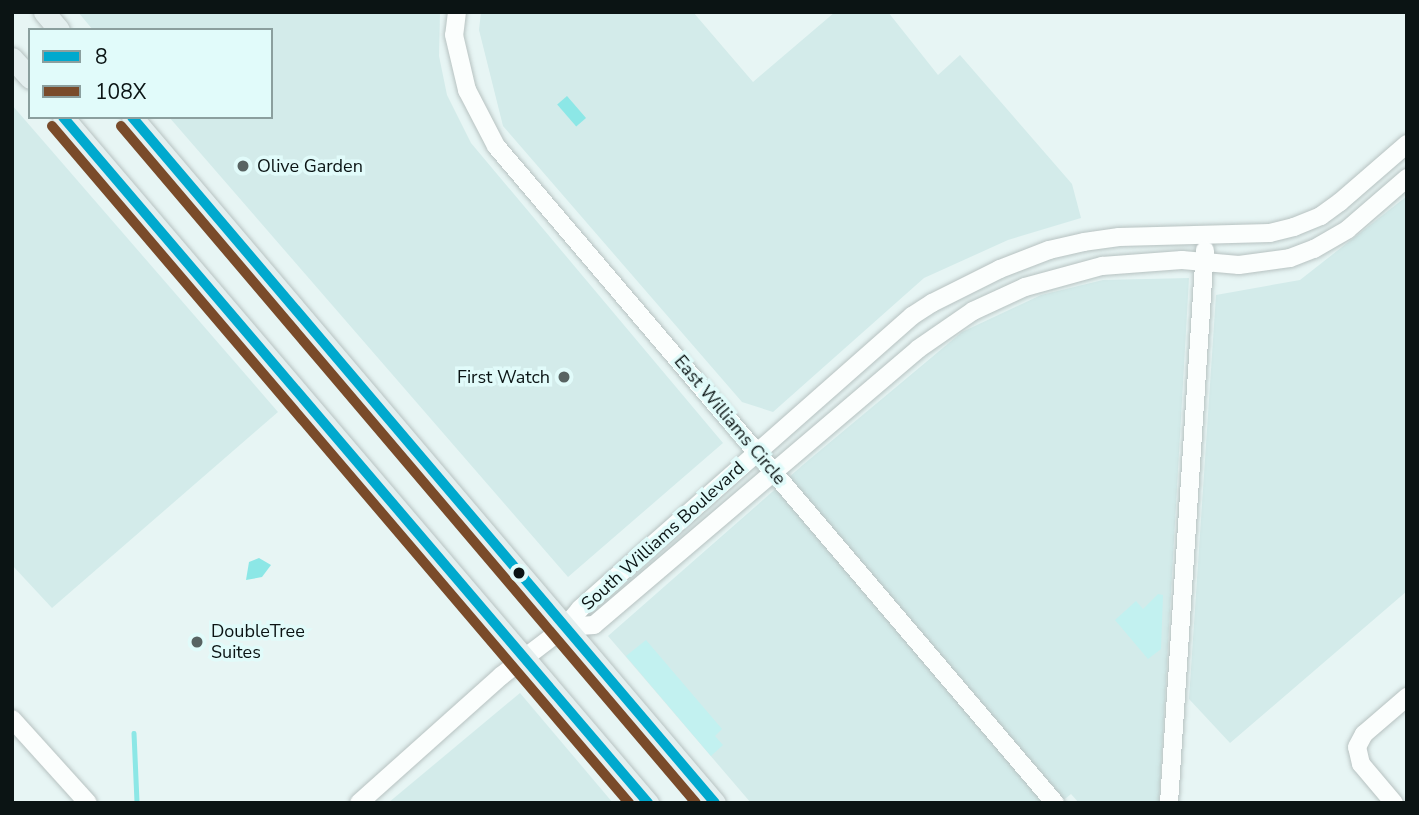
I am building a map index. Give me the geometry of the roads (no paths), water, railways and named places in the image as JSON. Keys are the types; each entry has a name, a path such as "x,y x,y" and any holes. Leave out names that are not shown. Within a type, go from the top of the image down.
{"main road":[{"path":"44,12 57,28"},
{"path":"12,58 28,76"},
{"path":"65,119 648,803"},
{"path":"134,119 715,803"}],"street":[{"name":"East Williams Circle","path":"457,12 454,35 467,90 496,146 1055,803"},
{"name":"South Williams Boulevard","path":"565,628 580,609 912,316 997,270 1049,250 1119,237 1270,233 1321,216 1407,144"},
{"name":"South Williams Boulevard","path":"565,628 594,625 918,349 941,331 998,299 1066,273 1102,265 1142,261 1205,261 1239,265 1266,263 1314,249 1348,229 1407,178"},
{"path":"1169,803 1206,236"},
{"path":"359,803 524,658 565,628"},
{"path":"1394,803 1361,764 1357,747 1364,734 1407,697"},
{"path":"12,719 88,803"}],"water":[{"path":"567,96 586,118 576,126 557,105"},
{"path":"259,558 271,565 262,577 246,580 249,562"}],"waterway":[{"path":"134,733 137,803"}],"place":[{"name":"Olive Garden","path":"243,166"},
{"name":"First Watch","path":"564,377"},
{"name":"DoubleTree Suites","path":"197,642"}]}
